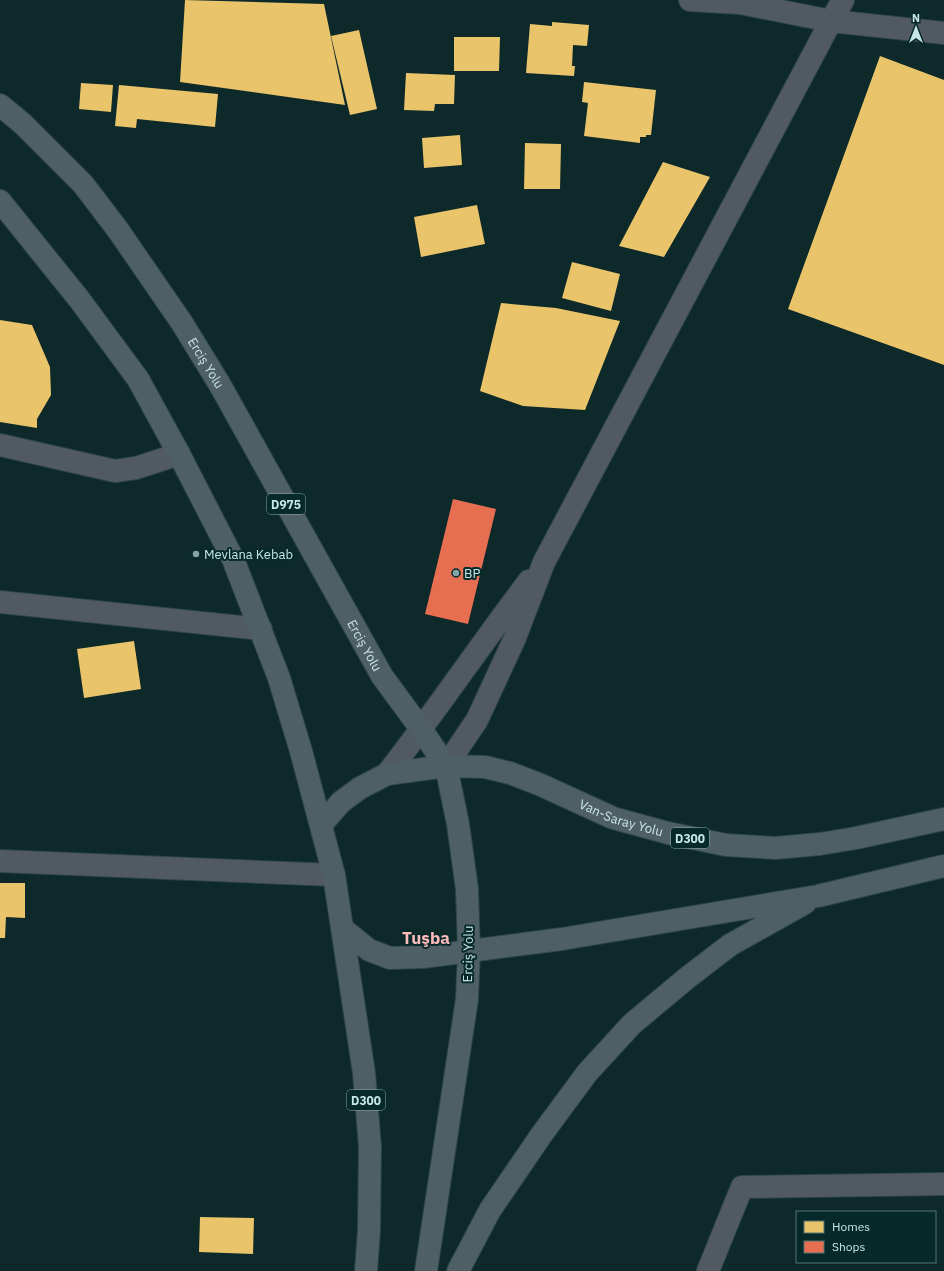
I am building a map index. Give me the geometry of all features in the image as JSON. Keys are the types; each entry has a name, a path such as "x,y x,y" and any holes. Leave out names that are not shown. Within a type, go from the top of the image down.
{"highway":[{"name":"Erciş Yolu","path":"0,105 23,124 83,184 118,230 182,323 220,385 382,676 446,766 458,824 467,889 467,999 426,1271"},
{"path":"0,201 79,299 138,379 179,454 233,559 261,629 279,678 321,825"},
{"name":"Van-Saray Yolu","path":"321,825 341,802 360,788 387,774 446,766 485,766 510,773 613,818 668,833 726,845 775,848 820,844 856,838 944,819"},
{"name":"D300","path":"321,825 334,875 364,1074 370,1147 369,1230 366,1271"},
{"path":"343,929 369,950 390,958 423,957 562,939 818,896 944,866"},
{"path":"458,1271 490,1210 542,1134 587,1074 632,1024 687,978 730,945 818,896"}],"street":[{"path":"690,0 740,3 831,21 944,33"},
{"path":"446,766 477,720 514,640 544,562 843,0"},
{"path":"0,445 115,471 136,468 179,454"},
{"path":"387,774 544,562"},
{"path":"0,602 261,629"},
{"path":"0,861 334,875"},
{"path":"708,1271 742,1187 944,1184"}],"building: Homes":[{"path":"185,0 324,4 345,105 180,82"},
{"path":"552,22 589,25 587,46 573,45 572,66 575,66 574,76 526,73 530,24 552,26"},
{"path":"359,30 377,109 350,115 331,36"},
{"path":"454,37 500,37 499,71 454,71"},
{"path":"880,56 944,80 944,365 788,309"},
{"path":"406,73 455,75 454,104 435,104 434,111 404,110"},
{"path":"584,82 656,90 651,135 640,137 640,143 584,136 588,103 582,102"},
{"path":"81,83 113,85 111,112 79,109"},
{"path":"119,85 218,94 215,127 137,119 136,128 115,126"},
{"path":"460,135 462,165 424,168 422,138"},
{"path":"525,143 561,144 560,189 524,189"},
{"path":"663,162 710,177 664,257 619,246"},
{"path":"477,205 485,244 421,257 414,217"},
{"path":"572,262 620,274 611,311 562,298"},
{"path":"501,303 556,308 620,321 585,410 523,406 480,391"},
{"path":"0,320 32,325 50,367 51,395 37,419 37,428 0,422"},
{"path":"134,641 141,689 84,698 77,649"},
{"path":"0,883 25,883 25,918 6,917 5,938 0,938"},
{"path":"200,1217 254,1218 253,1254 199,1252"}],"building: Shops":[{"path":"453,499 496,509 468,624 425,614"}],"place":[{"name":"Mevlana Kebab","path":"196,554"},
{"name":"BP","path":"456,573"}],"district":[{"name":"Tuşba","path":"426,938"}]}
